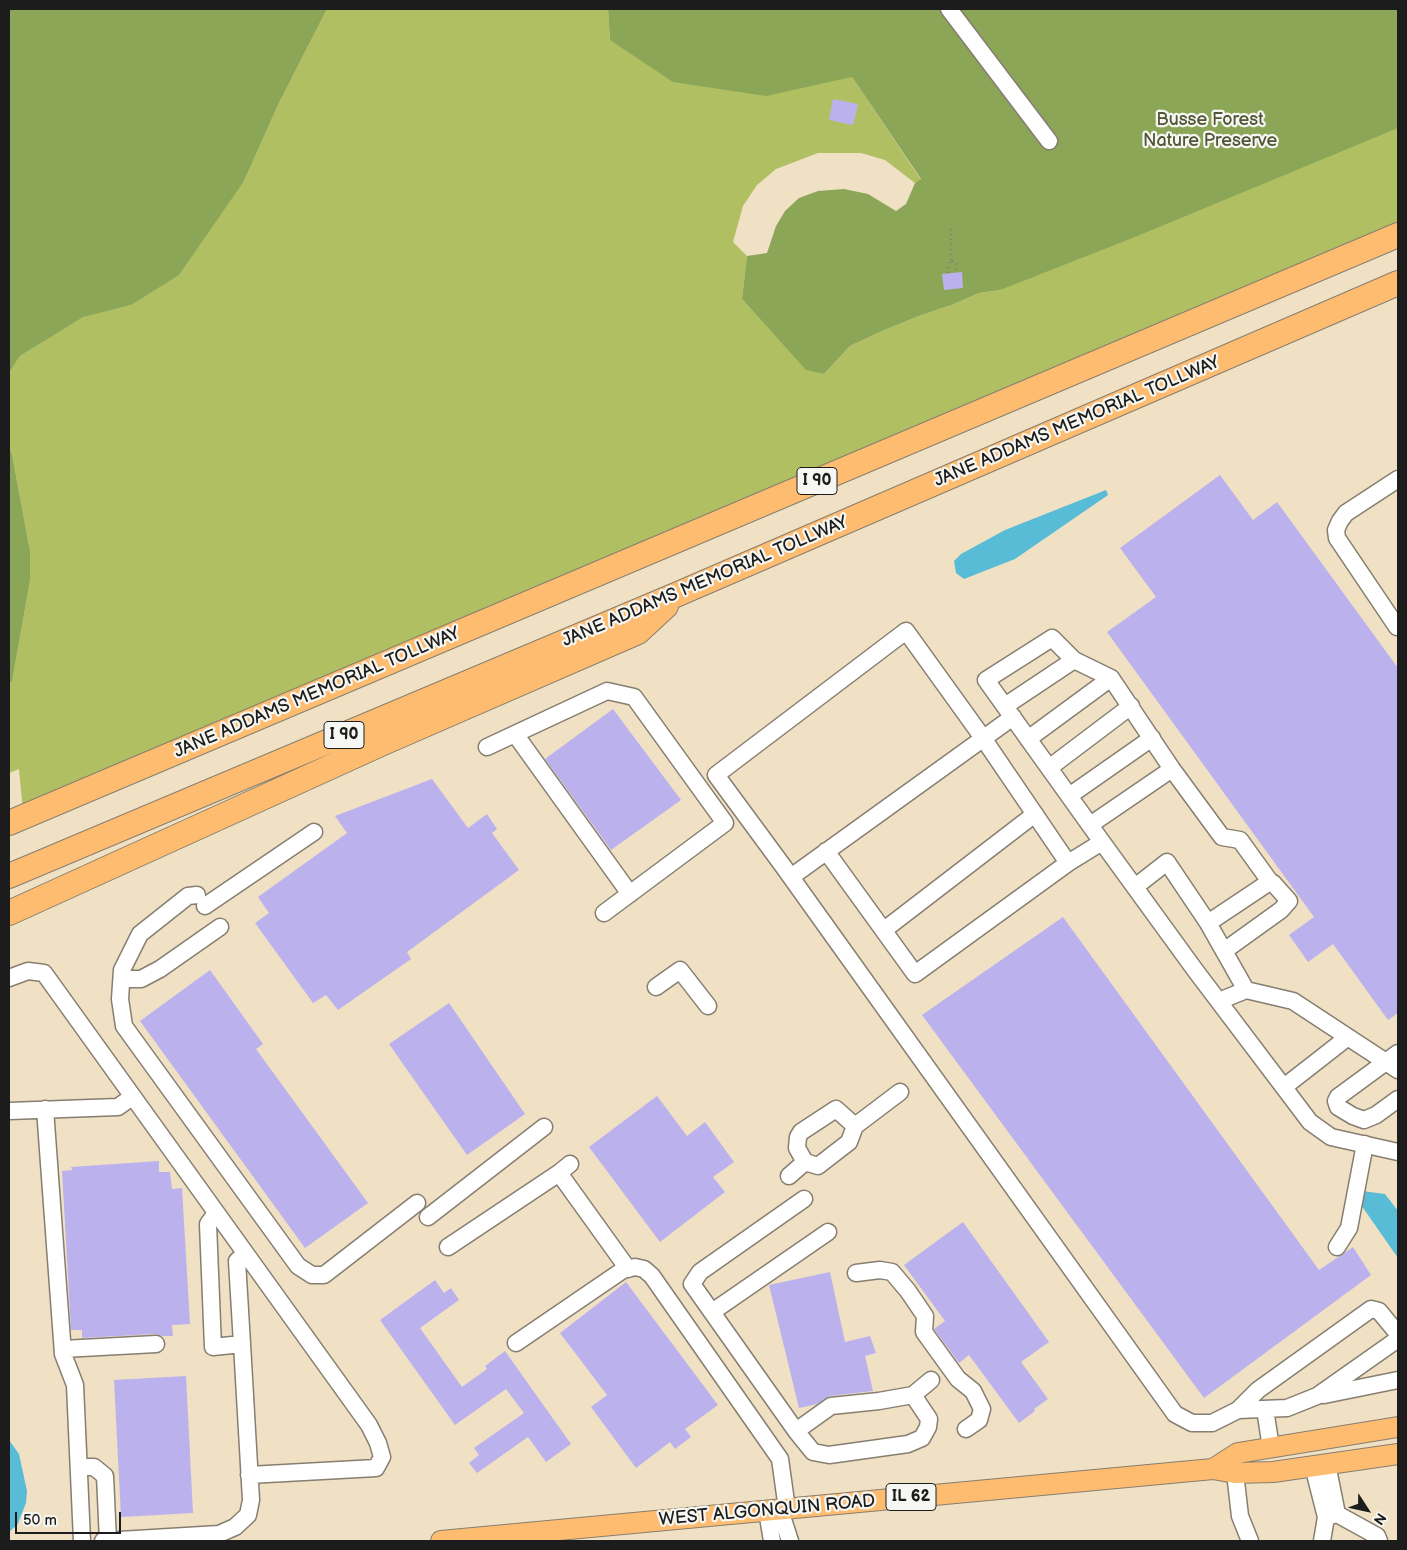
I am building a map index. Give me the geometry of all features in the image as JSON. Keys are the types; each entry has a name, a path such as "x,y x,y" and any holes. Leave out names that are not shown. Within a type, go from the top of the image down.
{"highway":[{"name":"JANE ADDAMS MEMORIAL TOLLWAY","path":"9,823 1398,235"},
{"name":"JANE ADDAMS MEMORIAL TOLLWAY","path":"9,876 678,594 1398,283"},
{"path":"9,913 383,744 638,632 678,594"}],"main road":[{"name":"WEST ALGONQUIN ROAD","path":"1213,1469 1238,1453 1398,1427"},
{"name":"WEST ALGONQUIN ROAD","path":"448,1541 1213,1469 1235,1473 1273,1472 1398,1454"}],"lane":[{"path":"949,9 1050,141"},
{"path":"1397,627 1336,538 1336,530 1340,520 1346,513 1398,479"},
{"path":"1068,863 983,738 906,631 716,775 791,876 1175,1414 1192,1424 1212,1423 1238,1410 1258,1390 1371,1309 1379,1311 1398,1334"},
{"path":"1224,951 1282,910 1289,900 1282,891 1271,883 1240,840 1222,836 1172,769 1111,678 1074,660 1052,638 986,680 1102,842 1310,1122 1331,1137 1398,1152"},
{"path":"791,876 983,738 1009,712 1074,660"},
{"path":"1028,738 1111,678"},
{"path":"487,747 607,691 634,697 725,823 604,913"},
{"path":"1049,768 1131,706"},
{"path":"515,734 630,894"},
{"path":"1069,796 1152,738"},
{"path":"1090,825 1172,769"},
{"path":"884,930 1035,814"},
{"path":"314,832 201,901 188,896 140,934 122,970 120,999 124,1026 298,1266 312,1275 324,1275 417,1203"},
{"path":"826,851 915,974 1068,863 1102,842"},
{"path":"1135,887 1167,862 1208,923 1246,990"},
{"path":"1208,923 1260,887 1271,883"},
{"path":"122,979 141,979 160,969 220,927"},
{"path":"656,987 680,970 708,1006"},
{"path":"9,978 28,971 44,973 368,1425 378,1443 382,1457 376,1468 249,1475"},
{"path":"1219,1001 1246,990 1293,1001 1348,1037 1394,1062 1338,1097 1336,1101 1338,1107 1353,1116 1364,1120 1376,1115 1398,1099"},
{"path":"1284,1087 1348,1037"},
{"path":"855,1126 836,1109 801,1132 798,1137 797,1148 805,1162 818,1166 850,1142 855,1126 900,1092"},
{"path":"9,1111 118,1107 132,1097"},
{"path":"45,1109 63,1354 76,1385 82,1541"},
{"path":"428,1217 544,1127"},
{"path":"1337,1247 1349,1228 1365,1144"},
{"path":"788,1176 805,1162"},
{"path":"448,1247 564,1169 628,1269"},
{"path":"804,1198 700,1272 692,1284 796,1431 813,1452 829,1455 908,1444 922,1438 928,1427 929,1419 913,1395"},
{"path":"216,1213 208,1224 213,1347 242,1344"},
{"path":"712,1312 828,1232"},
{"path":"103,1541 219,1534 235,1527 248,1515 251,1500 237,1262 245,1254"},
{"path":"516,1343 623,1270 635,1267 644,1269 652,1276 780,1459 778,1510 772,1541"},
{"path":"856,1273 880,1270 892,1272 908,1291 925,1316 924,1332 958,1379 973,1391 982,1409 979,1420 966,1430"},
{"path":"1317,1396 1398,1339"},
{"path":"63,1349 156,1344"},
{"path":"796,1431 831,1406 913,1395 931,1380"},
{"path":"1238,1410 1287,1408 1317,1396 1398,1380"},
{"path":"1265,1409 1271,1448"},
{"path":"1320,1465 1332,1515 1322,1541"},
{"path":"79,1467 94,1467 106,1476 108,1541"},
{"path":"1235,1473 1240,1516 1250,1541"},
{"path":"778,1510 790,1541"},
{"path":"1332,1515 1377,1536 1379,1541"}],"path":[{"path":"948,273 948,266 951,260 951,229"},
{"path":"951,260 956,264 956,272"}],"green space":[{"path":"9,9 327,9 279,103 244,181 179,275 131,305 83,317 20,356 9,373"},
{"path":"327,9 608,9 610,40 852,77 921,180 915,183 885,160 861,153 818,153 776,169 757,185 743,206 733,242 747,256 742,299 806,369 824,374 850,346 882,331 979,293 1000,290 1398,9 1398,235 23,811 19,769 9,773 9,683 12,682 30,581 30,551 12,454 9,448 9,373 20,356 83,316 131,305 244,181 279,103"},
{"name":"Busse Forest Nature Preserve","path":"608,9 1398,9 1398,128 1135,237 1000,290 979,293 882,331 850,346 824,374 806,370 742,299 747,256 767,253 776,226 785,211 799,198 818,191 844,189 868,194 896,211 906,204 915,183 921,179 852,77 766,96 673,82 610,40"},
{"path":"9,448 12,454 30,551 30,581 12,682 9,683"}],"water":[{"path":"1106,490 1108,495 1015,559 964,579 956,573 954,561 961,554 1005,530"},
{"path":"1362,1191 1385,1194 1398,1211 1398,1258 1359,1202"},
{"path":"9,1440 19,1454 27,1491 26,1503 18,1524 9,1532"}],"building":[{"path":"833,99 858,104 853,125 829,120"},
{"path":"962,272 963,288 944,290 942,274"},
{"path":"1220,475 1253,520 1277,502 1398,668 1398,1013 1388,1020 1333,944 1308,962 1289,935 1314,917 1107,632 1156,597 1120,548"},
{"path":"613,709 681,800 611,850 545,759"},
{"path":"432,779 468,828 487,814 497,829 492,833 519,870 407,952 411,959 338,1010 326,995 313,1003 255,923 269,913 258,897 347,833 335,816"},
{"path":"1063,917 1319,1270 1353,1247 1371,1275 1204,1398 922,1015"},
{"path":"210,970 263,1044 256,1049 368,1203 305,1248 140,1021"},
{"path":"449,1003 525,1114 467,1155 389,1044"},
{"path":"657,1096 687,1136 705,1122 734,1162 713,1177 725,1192 660,1242 589,1147"},
{"path":"159,1161 159,1172 170,1172 172,1189 182,1188 190,1324 172,1325 173,1336 155,1334 82,1338 82,1330 71,1330 62,1171 72,1170 71,1167"},
{"path":"963,1222 1049,1342 1021,1362 1048,1399 1019,1423 969,1355 959,1363 934,1329 945,1321 904,1265"},
{"path":"830,1272 845,1342 870,1336 876,1353 865,1356 873,1391 830,1396 817,1404 799,1408 769,1285"},
{"path":"435,1280 444,1293 451,1288 459,1300 420,1328 462,1387 487,1369 485,1366 505,1351 571,1444 546,1462 528,1437 477,1473 469,1463 479,1455 474,1448 524,1413 506,1389 455,1425 380,1320"},
{"path":"626,1282 718,1405 685,1429 691,1437 675,1449 670,1442 636,1468 591,1407 607,1395 560,1333"},
{"path":"186,1376 193,1513 121,1517 114,1380"}]}
